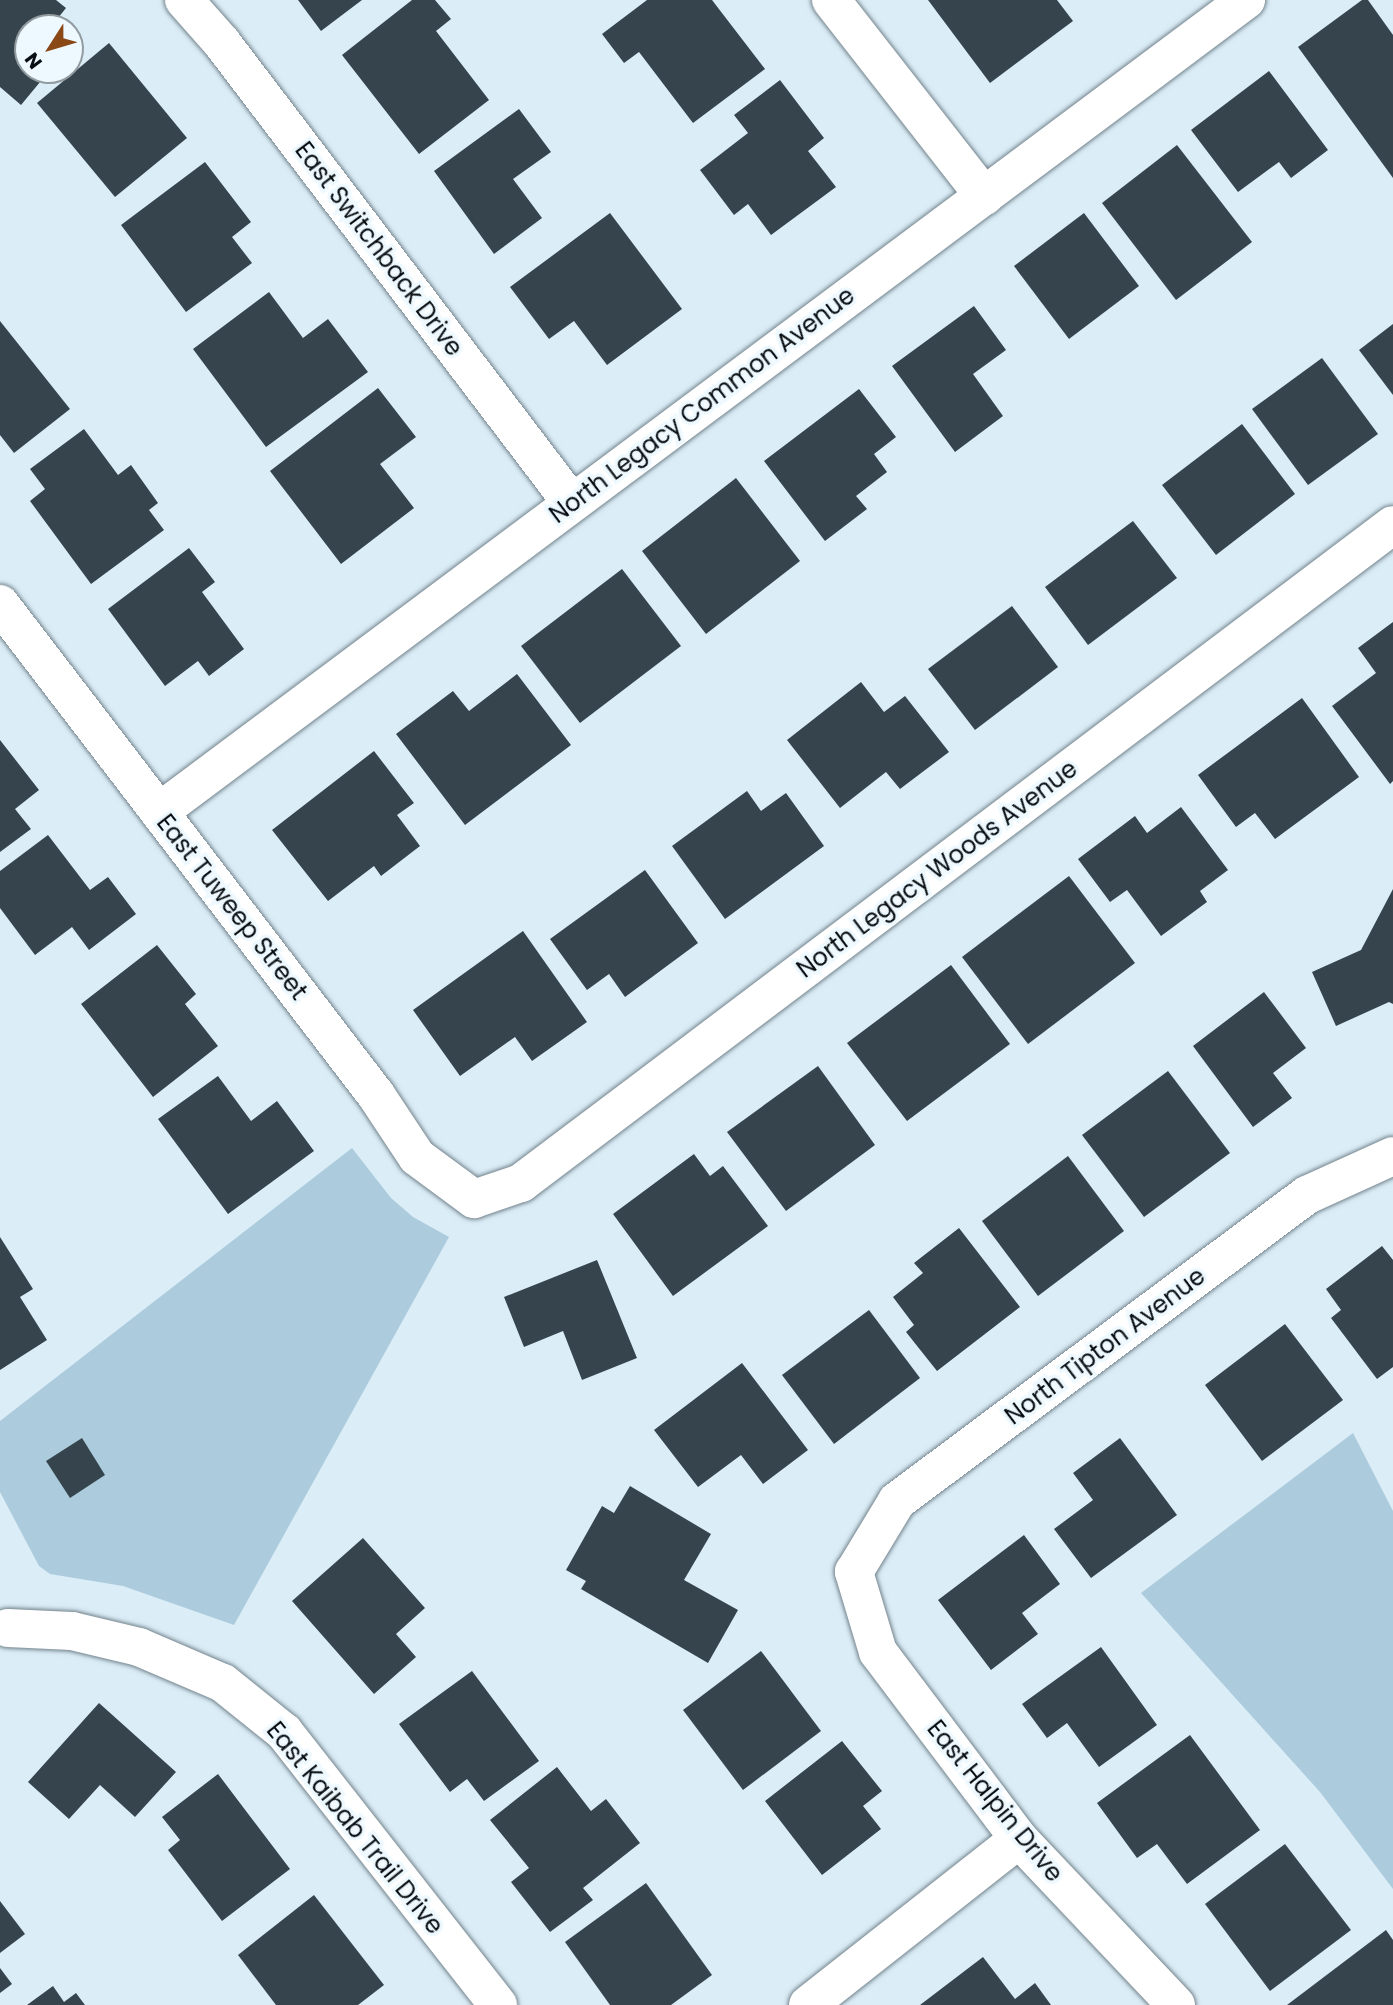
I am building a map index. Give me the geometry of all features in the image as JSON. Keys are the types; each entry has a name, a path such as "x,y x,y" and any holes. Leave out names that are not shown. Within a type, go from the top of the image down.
{"street":[{"name":"East Switchback Drive","path":"184,0 222,43 571,502"},
{"path":"831,0 984,196"},
{"name":"North Legacy Common Avenue","path":"159,812 1246,0"},
{"name":"North Legacy Woods Avenue","path":"474,1199 520,1183 1393,525"},
{"name":"East Tuweep Street","path":"0,604 376,1095 417,1157 474,1199"},
{"name":"North Tipton Avenue","path":"854,1572 897,1501 1307,1195 1391,1156"},
{"name":"East Halpin Drive","path":"854,1572 878,1652 1019,1839 1176,2005"},
{"name":"East Kaibab Trail Drive","path":"3,1633 72,1631 139,1647 223,1684 284,1732 498,2005"},
{"path":"808,2005 1019,1839"}],"shaded area":[{"path":"352,1148 391,1198 413,1217 449,1237 234,1625 123,1586 50,1574 39,1566 0,1492 0,1421"},
{"path":"1353,1433 1393,1511 1393,1889 1320,1792 1141,1593"}],"building":[{"path":"0,0 56,0 66,8 61,14 14,14 14,84 38,84 21,105 0,87"},
{"path":"298,0 362,0 321,31"},
{"path":"412,0 435,0 451,19 436,31 489,100 419,154 342,55"},
{"path":"647,0 712,0 765,69 693,123 639,52 624,63 602,34"},
{"path":"928,0 1057,0 1073,21 990,83"},
{"path":"1362,0 1368,0 1393,35 1393,178 1298,47"},
{"path":"109,43 187,138 115,197 37,103 60,84 84,84 84,64"},
{"path":"1269,71 1328,150 1291,178 1279,162 1238,192 1191,130"},
{"path":"780,80 824,138 808,151 836,187 771,235 748,204 734,215 700,170 748,133 734,115"},
{"path":"519,109 551,152 513,179 542,218 494,254 434,171"},
{"path":"1177,145 1252,242 1176,300 1102,203"},
{"path":"205,162 251,222 232,237 252,263 186,312 121,225"},
{"path":"610,213 682,309 607,365 574,321 549,339 510,287"},
{"path":"1084,213 1139,286 1069,339 1014,266"},
{"path":"269,292 303,338 328,319 368,372 266,447 193,349"},
{"path":"974,306 1006,350 973,374 1003,416 955,452 892,366"},
{"path":"0,321 70,409 14,453 0,435"},
{"path":"1393,324 1393,395 1359,350"},
{"path":"1322,358 1378,434 1308,485 1252,409"},
{"path":"378,388 416,437 380,464 414,508 341,564 270,471"},
{"path":"859,389 896,437 874,454 887,472 856,496 867,509 825,541 764,461"},
{"path":"1242,424 1295,494 1216,555 1162,485"},
{"path":"84,429 118,475 131,465 158,503 149,510 164,530 91,584 30,501 45,489 30,469"},
{"path":"736,478 800,561 706,634 642,551"},
{"path":"1133,521 1177,578 1088,645 1045,587"},
{"path":"189,548 215,582 202,592 244,649 209,676 198,661 165,686 108,609"},
{"path":"622,569 681,646 580,723 521,646"},
{"path":"1012,606 1058,667 975,730 928,669"},
{"path":"1393,622 1393,781 1390,784 1332,706 1376,673 1358,648"},
{"path":"517,674 571,745 465,825 396,734 453,691 469,711"},
{"path":"861,682 884,712 905,696 949,752 900,789 886,772 840,808 787,740"},
{"path":"1302,698 1359,777 1275,839 1255,813 1236,827 1198,775"},
{"path":"0,740 39,790 15,809 31,829 0,852"},
{"path":"374,751 414,803 397,815 420,846 381,876 374,866 328,901 272,830"},
{"path":"747,791 761,811 786,793 824,846 725,919 672,846"},
{"path":"1181,807 1228,870 1200,891 1207,902 1161,936 1127,890 1110,902 1078,859 1135,816 1147,833"},
{"path":"48,835 90,890 108,877 136,914 89,950 72,927 35,955 0,908 0,871"},
{"path":"645,870 698,943 625,997 609,974 587,990 550,939"},
{"path":"1069,876 1135,963 1028,1044 962,957"},
{"path":"1393,889 1393,1004 1389,1002 1336,1026 1312,972 1361,950"},
{"path":"523,931 587,1022 532,1061 515,1037 460,1076 413,1010"},
{"path":"157,945 196,994 185,1004 218,1046 153,1097 81,1004"},
{"path":"951,965 1010,1044 907,1121 847,1043"},
{"path":"1264,992 1306,1048 1273,1073 1292,1098 1253,1127 1193,1046"},
{"path":"818,1066 875,1145 786,1211 727,1132"},
{"path":"1168,1071 1230,1153 1144,1217 1082,1135"},
{"path":"218,1076 251,1121 277,1101 314,1151 228,1214 158,1119"},
{"path":"694,1154 710,1176 723,1166 768,1226 673,1296 613,1214"},
{"path":"1068,1156 1124,1231 1038,1296 982,1221"},
{"path":"959,1228 1020,1307 937,1371 906,1332 914,1325 893,1297 923,1273 914,1263"},
{"path":"0,1237 33,1289 20,1297 47,1340 0,1370"},
{"path":"1382,1246 1393,1260 1393,1367 1377,1379 1331,1318 1341,1310 1326,1289"},
{"path":"597,1260 637,1358 582,1380 563,1331 524,1347 504,1297"},
{"path":"869,1310 920,1378 834,1444 782,1375"},
{"path":"1285,1324 1343,1400 1262,1461 1205,1385"},
{"path":"742,1363 808,1450 763,1484 741,1455 698,1487 654,1430"},
{"path":"82,1438 105,1475 70,1498 46,1461"},
{"path":"1120,1438 1177,1515 1091,1578 1054,1529 1093,1500 1073,1473"},
{"path":"630,1486 711,1534 684,1580 738,1610 708,1663 581,1589 586,1581 566,1570 602,1506 614,1513"},
{"path":"1024,1535 1060,1584 1022,1613 1038,1634 991,1670 938,1600"},
{"path":"363,1538 425,1608 396,1634 416,1657 374,1694 292,1601"},
{"path":"1101,1647 1157,1725 1099,1767 1067,1723 1047,1738 1022,1704"},
{"path":"761,1651 821,1731 743,1790 683,1710"},
{"path":"472,1671 539,1761 484,1801 467,1779 450,1792 399,1724"},
{"path":"99,1703 176,1772 135,1817 100,1785 69,1819 28,1782"},
{"path":"1190,1735 1260,1830 1187,1884 1157,1844 1137,1858 1097,1803"},
{"path":"842,1741 882,1791 863,1806 881,1829 822,1875 765,1801"},
{"path":"557,1767 591,1811 606,1799 640,1843 583,1888 593,1900 550,1932 511,1882 529,1868 490,1820"},
{"path":"218,1774 290,1869 222,1921 168,1850 180,1840 162,1817"},
{"path":"1285,1844 1351,1930 1270,1991 1205,1904"},
{"path":"646,1883 712,1975 671,2005 610,2005 565,1942"},
{"path":"314,1895 384,1985 358,2005 276,2005 238,1955"},
{"path":"0,1901 25,1934 0,1953"},
{"path":"1386,1930 1393,1940 1393,2005 1287,2005"},
{"path":"983,1957 1015,1999 1035,1983 1051,2005 920,2005"},
{"path":"0,1968 12,1984 0,1993"},
{"path":"53,1986 64,2002 76,1993 85,2005 27,2005"}]}
